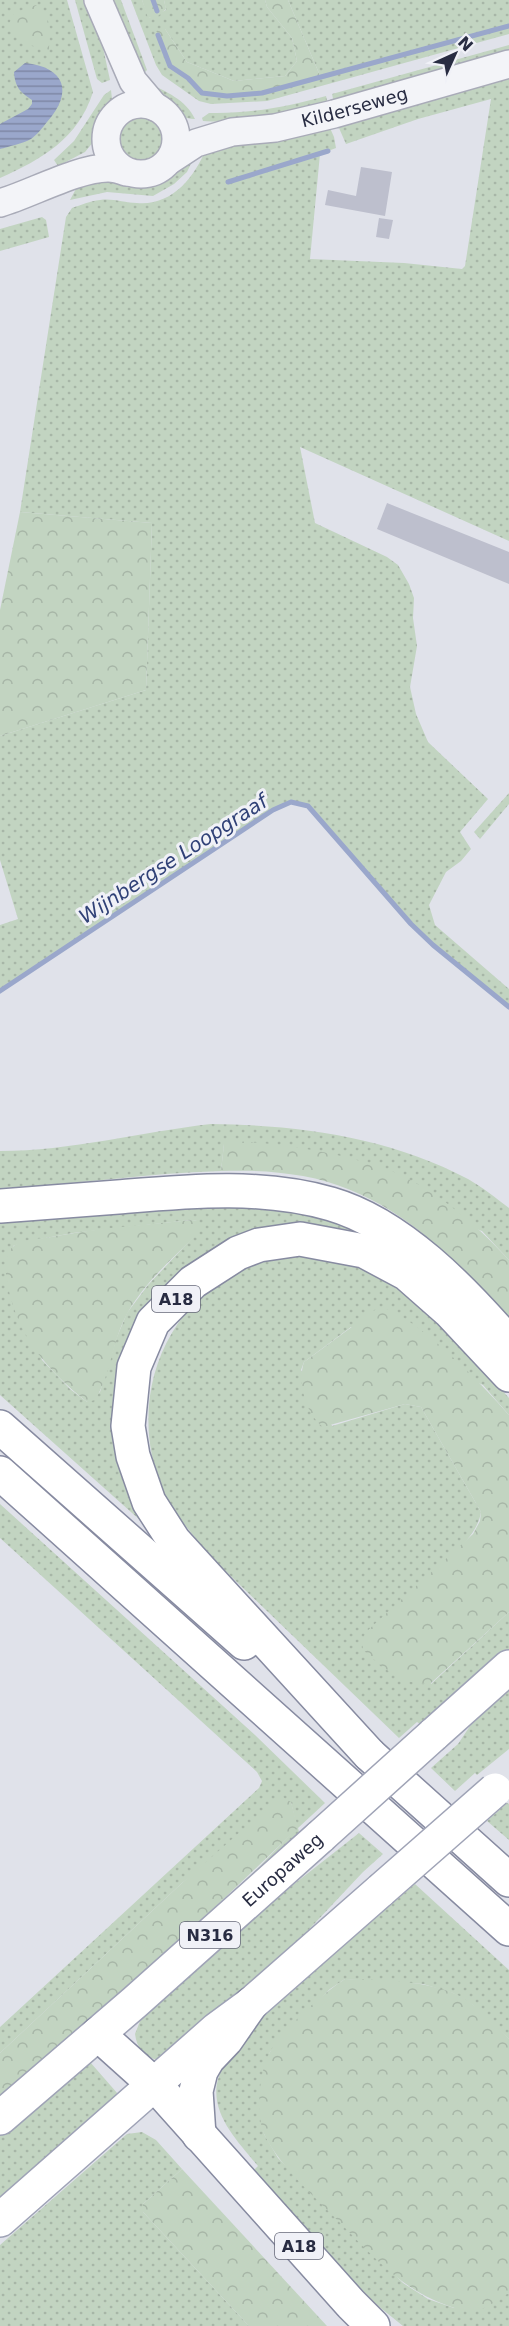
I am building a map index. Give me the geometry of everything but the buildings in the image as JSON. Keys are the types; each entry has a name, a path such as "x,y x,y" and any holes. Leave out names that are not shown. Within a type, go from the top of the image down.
{"main road":[{"path":"0,1206 228,1189 277,1194 332,1204 360,1216 406,1244 474,1305 509,1343"},
{"name":"A18","path":"369,1754 174,1540 150,1502 133,1456 128,1426 134,1367 153,1322 193,1282 238,1253 259,1245 300,1239 364,1251 407,1274 449,1311 509,1375"},
{"name":"A18","path":"0,1426 509,1880"},
{"path":"0,1473 509,1929"},
{"name":"Europaweg","path":"0,2118 98,2034 509,1667"},
{"path":"0,2220 217,2028 251,2004 502,1784"},
{"path":"454,1880 509,1946"},
{"path":"199,2135 196,2091 201,2071 251,2004"},
{"name":"A18","path":"98,2034 345,2326"},
{"name":"A18","path":"147,2091 199,2135 373,2326"}],"street":[{"path":"0,203 59,181 109,168 138,175 150,174 161,169 170,160 175,149 176,137 164,116 133,81 98,1"},
{"path":"98,1 111,56 113,122 106,144 109,155 116,165 126,172"},
{"name":"Kilderseweg","path":"170,160 196,143 232,132 275,128 334,114 509,64"},
{"path":"59,181 96,147 113,122 130,106 143,104 164,116"},
{"name":"Kilderseweg","path":"164,116 232,132"}],"green space":[{"path":"0,0 67,0 93,92 78,123 68,135 44,155 0,178"},
{"path":"75,0 89,0 97,20 110,80 102,83 97,79"},
{"path":"109,0 121,0 147,70 144,73 136,74"},
{"path":"131,0 142,0 149,18 166,10 164,0 265,0 267,7 292,38 297,61 285,76 234,81 187,62 165,29 170,66 188,78 202,93 321,78 288,0 509,0 509,34 267,101 211,104 199,101 162,75"},
{"path":"142,0 164,0 166,9 157,17 148,18"},
{"path":"265,0 288,0 321,78 262,93 227,96 202,93 188,78 170,66 156,30 165,29 187,62 234,81 285,76 297,61 292,38 267,7"},
{"path":"36,5 48,20 49,50 26,44 8,26 14,13"},
{"path":"509,45 509,54 334,103 332,94"},
{"path":"509,75 509,541 300,447 315,523 387,557 398,565 409,584 414,598 413,618 417,646 410,687 416,714 428,742 488,799 460,832 471,849 461,861 446,872 429,905 435,925 509,989 509,1007 433,945 411,924 308,806 291,802 273,810 0,991 0,925 18,919 0,860 0,736 146,690 152,523 20,512 66,217 72,208 96,201 150,203 161,200 171,195 188,180 206,149 330,128 336,148 320,154 310,259 404,263 462,269 465,266 491,99 418,119 346,144 339,128 347,119"},
{"path":"147,83 181,101 195,119 174,112"},
{"path":"111,90 112,99 94,141 85,152 58,166 54,160 74,141 104,95"},
{"path":"326,96 328,105 282,115 219,122 203,121 202,118 209,113 268,109"},
{"path":"141,117 157,124 164,140 157,156 141,163 125,156 118,140 125,124"},
{"path":"198,149 187,172 174,184 153,196 107,192 70,200 77,187 98,176 131,182 152,181 171,171"},
{"path":"42,217 46,220 49,237 0,251 0,229"},
{"path":"20,512 152,523 146,690 0,736 0,610"},
{"path":"509,793 509,804 480,839 474,832"},
{"path":"211,1124 277,1127 343,1136 375,1143 438,1165 473,1182 509,1208 509,1260 482,1231 224,1144 221,1171 0,1188 0,1151 80,1145"},
{"path":"230,1141 305,1149 371,1163 402,1176 436,1195 482,1232 509,1260 509,1319 442,1250 392,1211 364,1196 335,1184 303,1176 262,1171 221,1171 224,1144"},
{"path":"293,1203 389,1242 343,1230 303,1229 250,1239 128,1364 169,1546 0,1395 0,1212","holes":["197,1221 197,1233 148,1285 127,1313 100,1392 87,1402 70,1389 42,1360 13,1246 73,1233"]},
{"path":"197,1221 198,1233 160,1271 134,1303 122,1324 105,1380 95,1400 87,1402 57,1376 23,1330 10,1294 6,1274 8,1254 15,1245 32,1240 103,1229"},
{"path":"321,1256 353,1260 377,1270 398,1284 438,1319 509,1398 509,1415 483,1385 351,1327 304,1362 301,1370 332,1426 405,1404 421,1407 481,1512 466,1542 421,1583 431,1684 509,1612 509,1655 420,1724 417,1722 399,1738 213,1559 172,1507 162,1488 152,1457 148,1425 150,1393 158,1363 171,1334 189,1309 213,1287 241,1270 280,1259"},
{"path":"379,1307 394,1312 429,1336 467,1370 509,1415 509,1612 431,1683 412,1682 394,1675 363,1650 362,1641 366,1632 473,1534 480,1521 481,1512 421,1407 405,1404 323,1427 312,1414 302,1388 304,1362"},
{"path":"0,1504 255,1735 325,1803 298,1828 299,1832 246,1888 35,2077 259,1867 297,1828 291,1802 182,1883 0,2053 0,2027 259,1788 262,1781 257,1772 0,1538"},
{"path":"509,1686 509,1749 477,1775 475,1773 455,1791 431,1768 458,1744 470,1726"},
{"path":"281,1796 291,1802 298,1828 145,1974 0,2105 0,2053 182,1883"},
{"path":"507,1803 509,1804 509,1840 487,1821"},
{"path":"359,1833 383,1854 363,1872 267,1974 157,2060 144,2054 137,2043 135,2034 142,2016 160,2003 270,1903"},
{"path":"415,1884 509,1970 509,2039 473,2005 453,1993 423,1984 345,1979 330,1989 286,2032 270,2052 262,2079 260,2107 264,2134 278,2158 403,2283 428,2299 454,2308 509,2293 509,2326 403,2326 377,2305 304,2231 253,2171 258,2166 231,2133 224,2121 216,2095 223,2067 229,2057 254,2031 249,2027"},
{"path":"345,1979 412,1983 451,1992 475,2006 509,2039 509,2293 483,2309 459,2310 432,2299 405,2284 371,2254 292,2174 272,2149 265,2136 259,2105 263,2071 270,2052 304,2012"},
{"path":"90,2062 125,2102 0,2208 0,2133"},
{"path":"142,2132 156,2140 182,2169 143,2204 143,2212 249,2326 0,2326 0,2245 127,2134"},
{"path":"182,2169 327,2326 249,2326 143,2212 143,2204"}],"water":[{"path":"25,63 39,65 57,76 61,83 61,101 42,129 31,139 0,149 0,124 28,109 32,104 32,100 19,89 14,72"}],"waterway":[{"path":"153,0 157,11"},
{"path":"158,35 170,66 188,78 202,93 227,96 262,93 509,26"},
{"path":"228,182 328,151"},
{"name":"Wijnbergse Loopgraaf","path":"0,991 273,810 291,802 308,806 411,924 433,945 509,1007"}]}
